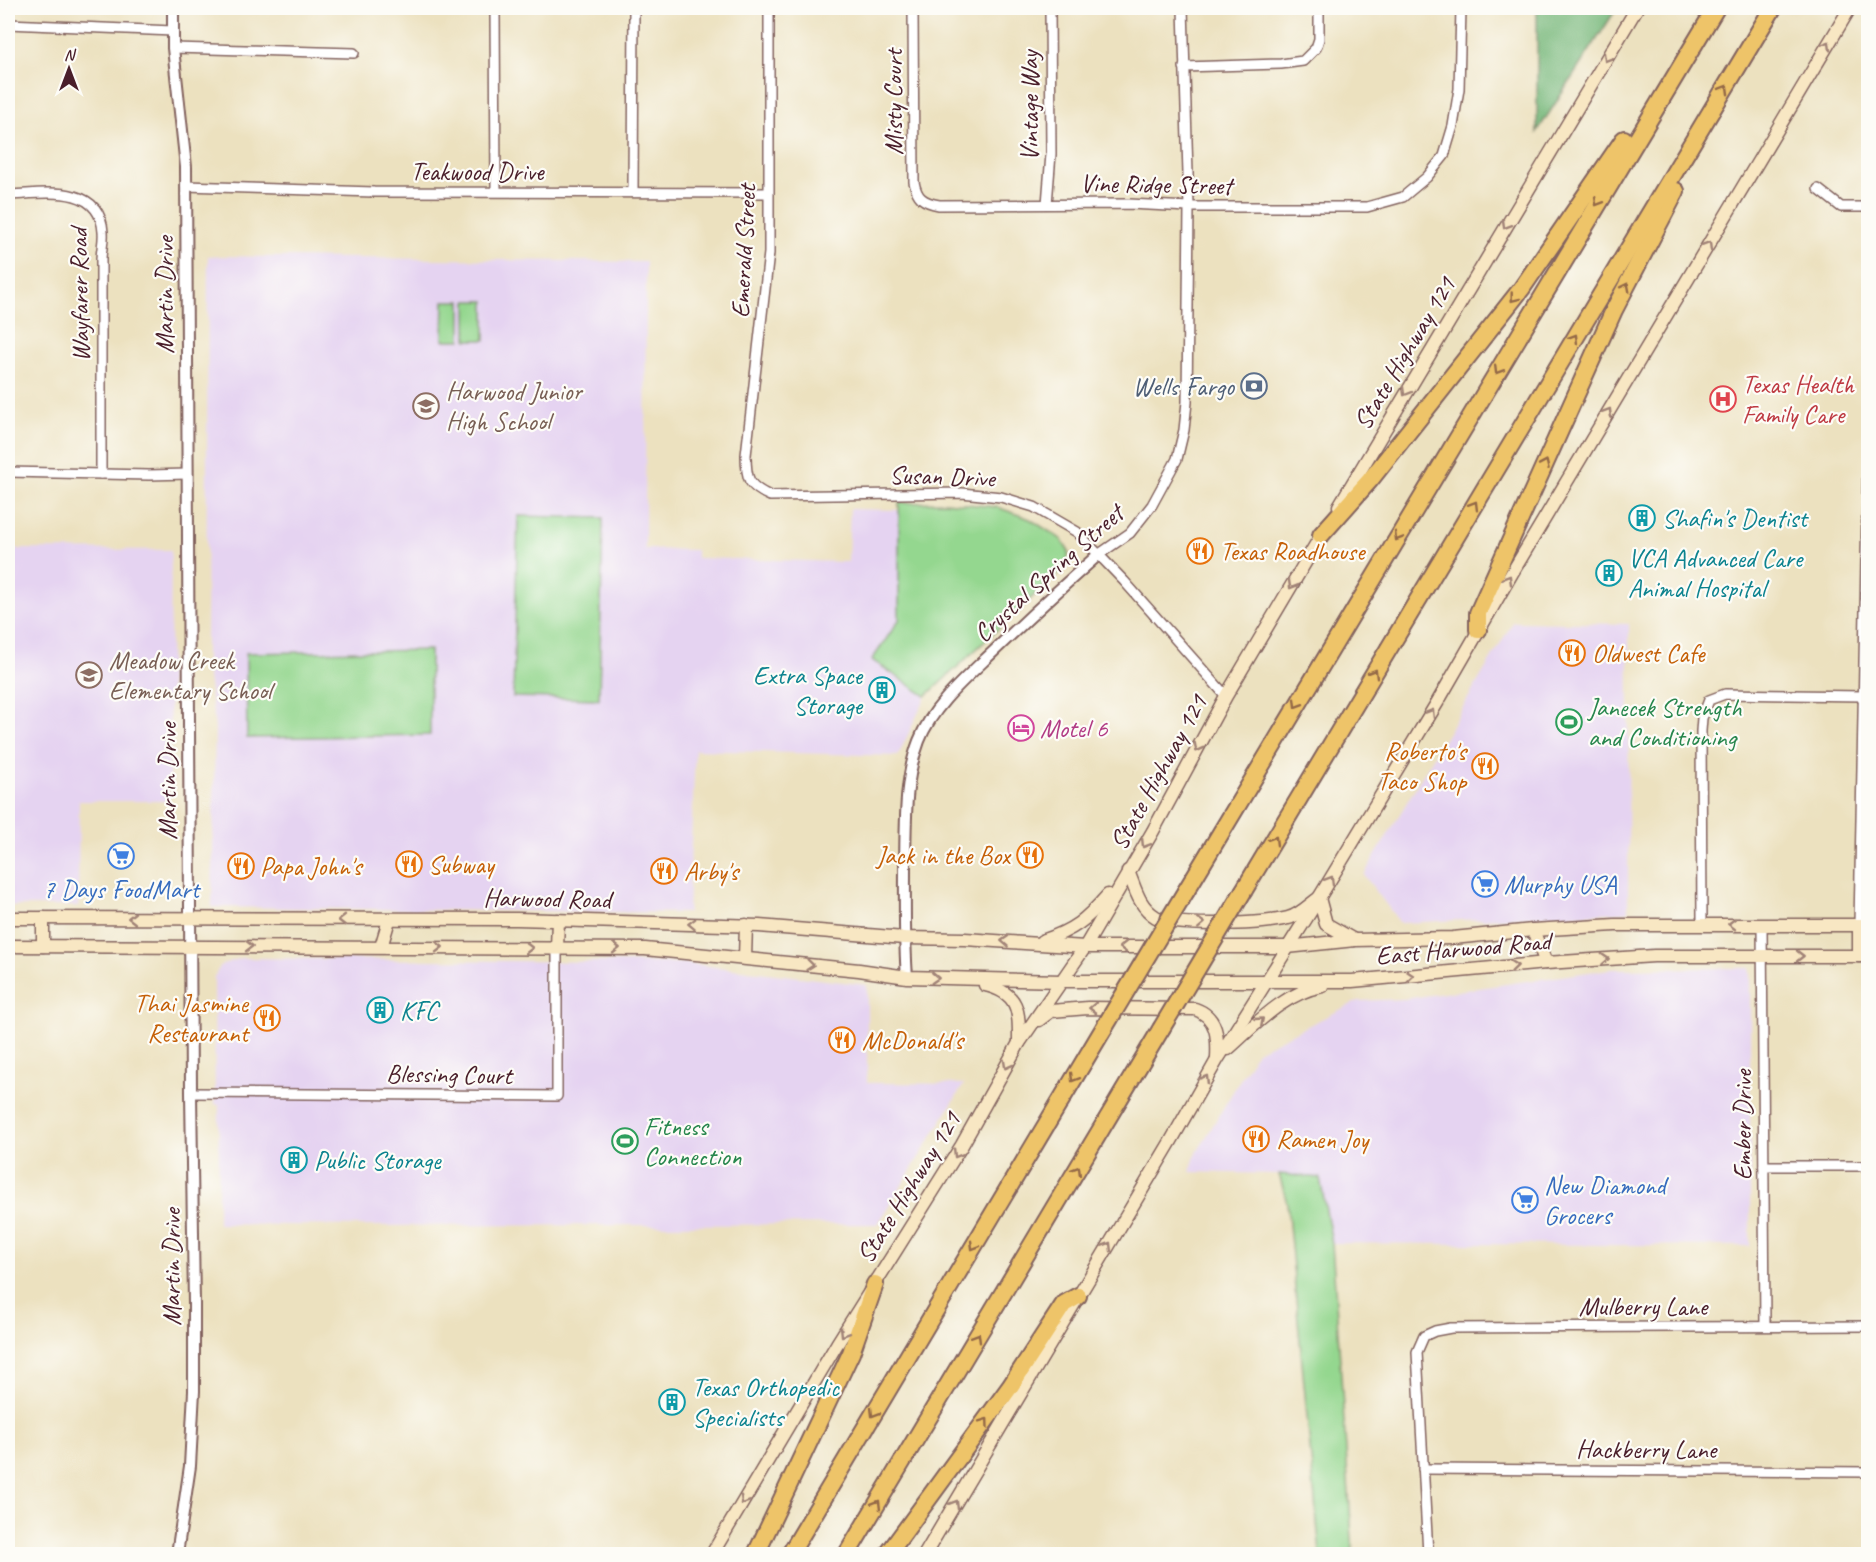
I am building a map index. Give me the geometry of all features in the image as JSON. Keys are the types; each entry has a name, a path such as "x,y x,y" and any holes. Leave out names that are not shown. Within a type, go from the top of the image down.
{"highway":[{"path":"790,1554 1716,8"},
{"path":"847,1554 1773,8"},
{"path":"1322,534 1370,480 1507,306 1631,129 1661,98"},
{"path":"1478,630 1478,613 1614,310 1681,180 1695,140"},
{"path":"756,1554 851,1353 875,1284"},
{"path":"888,1554 1010,1387 1064,1304 1078,1296"}],"main road":[{"name":"State Highway 121","path":"712,1554 962,1145 1019,1043 1085,946 1153,831 1226,696 1637,8"},
{"path":"925,1554 1216,1060 1319,898 1437,703 1478,630 1850,8"},
{"path":"1039,943 1062,934 1089,917 1128,872 1143,906 1157,918 1184,924 1291,918 1319,898"},
{"path":"1319,898 1326,924 1355,940"},
{"name":"Harwood Road","path":"8,918 558,920 746,925 904,938 1085,946"},
{"path":"43,918 43,946"},
{"path":"381,947 389,920"},
{"path":"557,948 558,920"},
{"path":"745,958 746,925"},
{"name":"East Harwood Road","path":"1085,946 1287,946 1355,940 1453,938 1615,925 1864,925"},
{"path":"1864,925 1864,956"},
{"path":"1533,930 1546,963"},
{"name":"Harwood Road","path":"8,946 645,949 907,977 1062,981"},
{"name":"East Harwood Road","path":"1062,981 1352,981 1546,963 1654,956 1864,956"},
{"path":"962,980 1000,989 1012,998 1019,1013 1019,1043"},
{"path":"1216,1060 1279,1004 1308,989 1352,981"},
{"path":"1019,1043 1043,1016 1051,1011 1088,1008 1195,1009 1204,1012 1212,1022 1218,1037 1216,1060"}],"street":[{"name":"Martin Drive","path":"173,8 173,48 186,167 194,1295 194,1391 190,1466 177,1554"},
{"path":"495,8 496,191"},
{"path":"633,192 634,8"},
{"name":"Emerald Street","path":"758,491 748,481 746,455 769,253 769,8"},
{"name":"Misty Court","path":"913,8 914,182 917,196"},
{"name":"Vintage Way","path":"1047,204 1051,154 1050,8"},
{"name":"Crystal Spring Street","path":"907,977 904,938 906,804 919,741 931,718 958,687 1098,555 1130,533 1152,505 1177,459 1184,430 1187,402 1189,207 1184,8"},
{"path":"1184,67 1281,64 1303,61 1316,48 1319,39 1319,8"},
{"name":"Vine Ridge Street","path":"917,196 925,203 939,205 1129,204 1189,207 1367,207 1403,197 1427,177 1444,156 1453,126 1459,89 1461,8"},
{"path":"8,24 173,31"},
{"path":"173,48 354,53"},
{"name":"Teakwood Drive","path":"186,186 375,192 768,193"},
{"path":"1818,189 1841,207 1869,207"},
{"name":"Wayfarer Road","path":"8,195 69,193 88,202 100,218 103,230 101,474"},
{"path":"1864,925 1863,696 1869,453"},
{"path":"8,472 187,474"},
{"name":"Susan Drive","path":"758,491 770,496 962,493 1001,497 1034,507 1077,532 1226,696"},
{"path":"1702,924 1701,731 1702,718 1709,700 1725,694 1863,696"},
{"name":"Ember Drive","path":"1762,924 1765,1326"},
{"name":"Blessing Court","path":"191,1092 557,1096 557,948"},
{"path":"1764,1166 1869,1166"},
{"name":"Mulberry Lane","path":"1423,1469 1418,1352 1421,1340 1435,1331 1451,1328 1869,1326"},
{"path":"1423,1469 1428,1554"},
{"name":"Hackberry Lane","path":"1423,1469 1869,1472"}],"shaded area":[{"name":"Harwood Junior High School","path":"208,256 646,262 645,549 696,550 696,558 848,562 850,509 899,510 899,620 872,660 926,696 898,756 695,750 688,913 212,907 215,728 206,663"},
{"name":"Meadow Creek Elementary School","path":"8,549 171,550 169,801 79,801 78,906 8,906"},
{"path":"1513,622 1629,624 1628,912 1400,923 1364,875"},
{"path":"241,958 683,963 867,985 867,1083 964,1084 878,1224 367,1226 218,1224 219,1105 215,1104 214,977 221,965"},
{"path":"1750,968 1750,1246 1332,1243 1320,1178 1279,1174 1190,1172 1195,1156 1257,1051 1358,1001 1404,999 1610,969"}],"green space":[{"path":"1537,8 1617,8 1537,132"},
{"path":"444,301 461,301 461,340 443,340"},
{"path":"467,301 485,301 485,340 467,340"},
{"path":"945,502 997,507 1030,519 1061,539 1069,552 1067,565 926,696 872,660 899,620 899,503"},
{"path":"518,516 603,518 599,699 513,697"},
{"path":"430,650 430,735 247,738 246,653"},
{"path":"1279,1174 1320,1178 1332,1243 1353,1554 1320,1554 1287,1203"}],"place":[{"name":"Wells Fargo","path":"1254,386"},
{"name":"Texas Health Family Care","path":"1723,399"},
{"name":"Harwood Junior High School","path":"426,406"},
{"name":"Shafin's Dentist","path":"1642,518"},
{"name":"Texas Roadhouse","path":"1200,551"},
{"name":"VCA Advanced Care Animal Hospital","path":"1609,573"},
{"name":"Oldwest Cafe","path":"1572,653"},
{"name":"Meadow Creek Elementary School","path":"89,675"},
{"name":"Extra Space Storage","path":"882,690"},
{"name":"Janecek Strength and Conditioning","path":"1569,722"},
{"name":"Motel 6","path":"1021,728"},
{"name":"Roberto's Taco Shop","path":"1485,766"},
{"name":"Jack in the Box","path":"1030,855"},
{"name":"7 Days FoodMart","path":"121,856"},
{"name":"Subway","path":"409,864"},
{"name":"Papa John's","path":"241,866"},
{"name":"Arby's","path":"664,871"},
{"name":"Murphy USA","path":"1485,884"},
{"name":"KFC","path":"380,1010"},
{"name":"Thai Jasmine Restaurant","path":"267,1018"},
{"name":"McDonald's","path":"842,1040"},
{"name":"Ramen Joy","path":"1256,1139"},
{"name":"Fitness Connection","path":"625,1141"},
{"name":"Public Storage","path":"294,1160"},
{"name":"New Diamond Grocers","path":"1525,1200"},
{"name":"Texas Orthopedic Specialists","path":"672,1402"}]}
